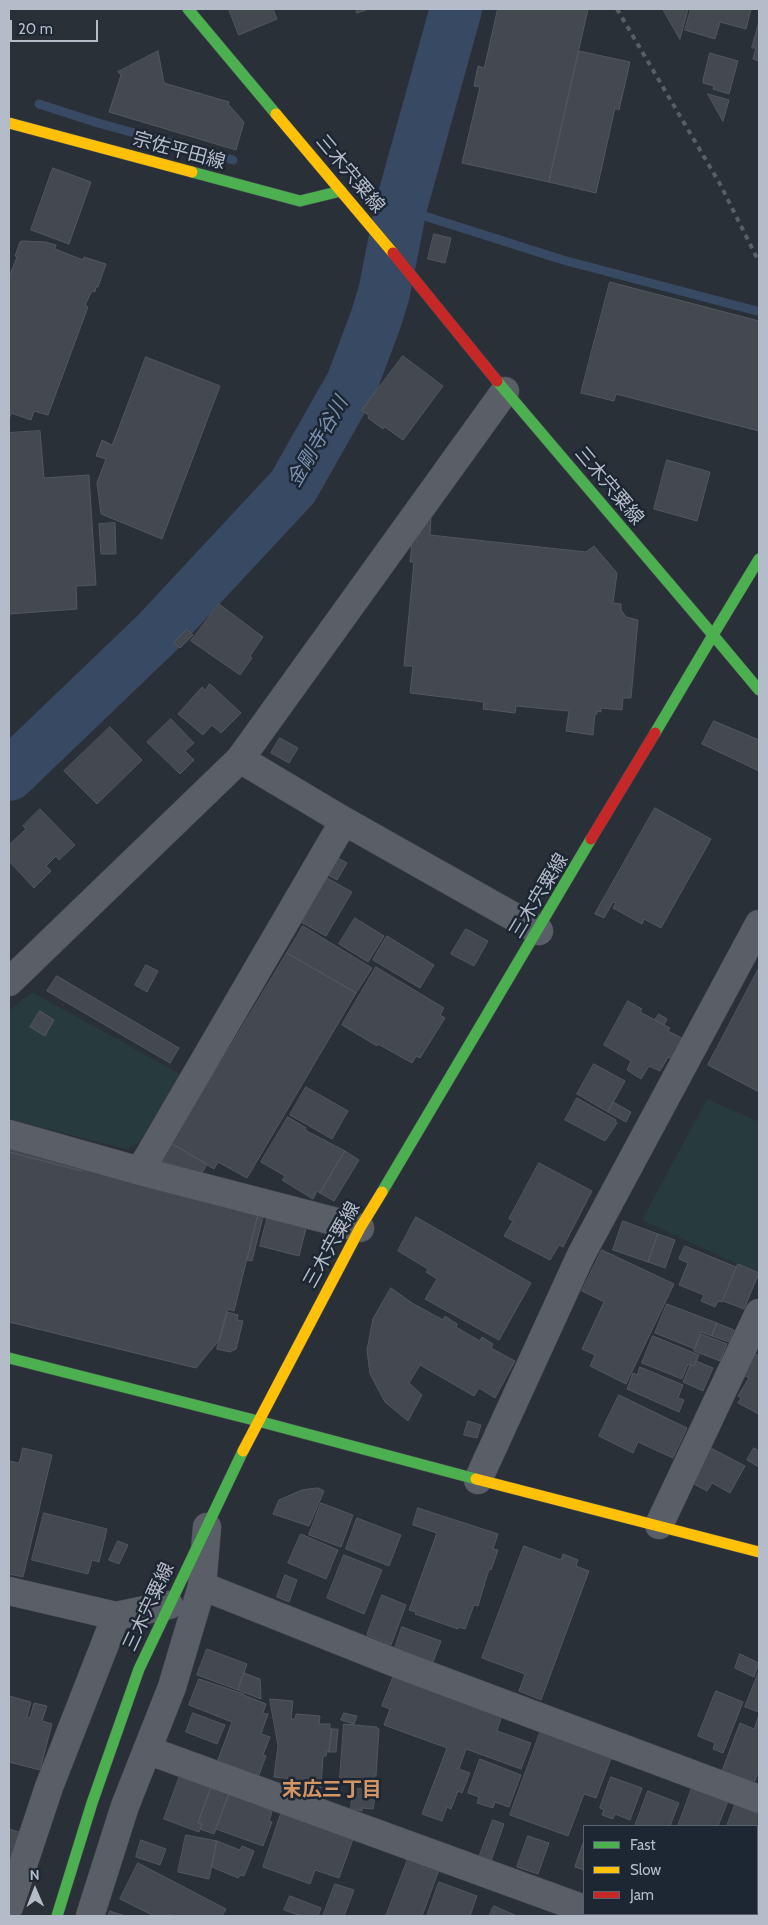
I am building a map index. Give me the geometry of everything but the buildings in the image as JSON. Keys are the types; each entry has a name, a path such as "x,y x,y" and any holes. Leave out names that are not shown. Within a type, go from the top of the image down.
{"main road":[{"name":"三木宍粟線","path":"57,1916 92,1803 139,1669 168,1604 258,1421 360,1228 713,635 505,391 431,298 188,9"},
{"name":"宗佐平田線","path":"9,124 300,201 341,191"},
{"path":"759,558 713,635 759,690"},
{"path":"9,1358 759,1552"}],"street":[{"path":"9,982 240,758 505,391"},
{"path":"240,758 344,821 538,931"},
{"path":"140,1172 344,821"},
{"path":"478,1480 581,1255 759,924"},
{"path":"9,1134 140,1172 360,1228"},
{"path":"659,1525 759,1314"},
{"path":"90,1916 125,1806 172,1687 202,1586 208,1524"},
{"path":"202,1586 403,1666 759,1799"},
{"path":"9,1591 116,1616 168,1604"},
{"path":"9,1906 49,1787 116,1616"},
{"path":"147,1750 583,1909"}],"green space":[{"path":"32,992 180,1074 140,1142 126,1149 9,1119 9,1011"},
{"path":"707,1099 759,1122 759,1274 642,1220"}],"waterway":[{"name":"金剛寺谷川","path":"9,775 157,633 293,487 352,383 376,319 384,293 401,207 456,9"},
{"path":"39,104 98,123 233,160"},
{"path":"371,199 563,260 757,311"}],"railway":[{"path":"617,9 720,184 759,262"}],"traffic: fast":[{"path":"188,9 276,114"},
{"path":"192,172 300,201 341,191"},
{"path":"497,381 713,635 655,733"},
{"path":"759,559 713,635 759,690"},
{"path":"382,1192 591,839"},
{"path":"9,1358 476,1479"},
{"path":"57,1916 92,1803 139,1669 243,1451"}],"traffic: slow":[{"path":"276,114 393,253"},
{"path":"9,123 192,172"},
{"path":"243,1451 360,1228 382,1192"},
{"path":"476,1479 759,1552"}],"traffic: jam":[{"path":"393,253 497,381"},
{"path":"591,839 655,733"}],"district":[{"name":"末広三丁目","path":"332,1790"}]}
